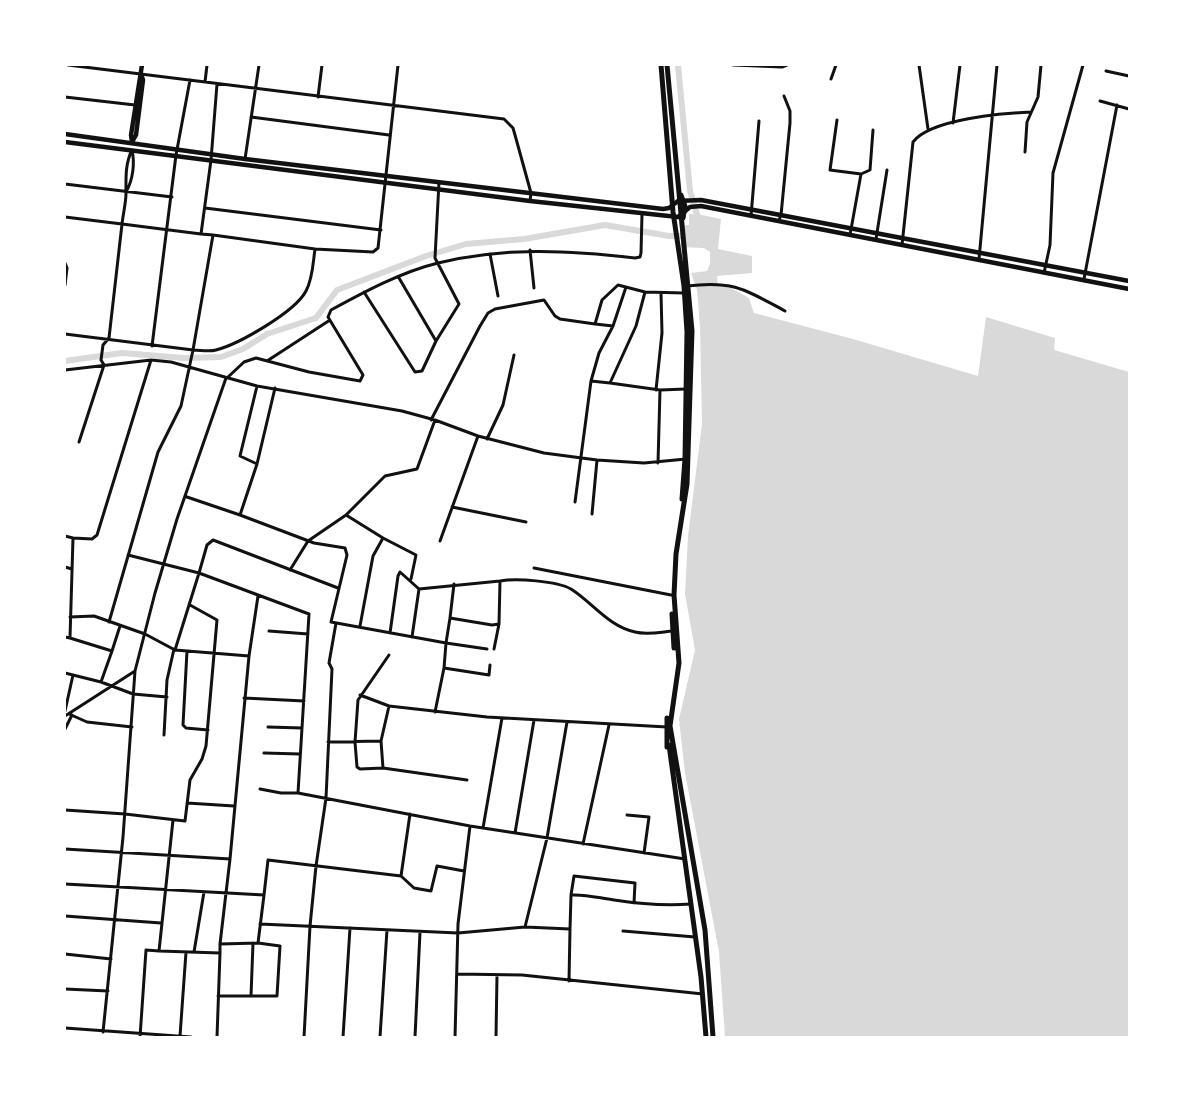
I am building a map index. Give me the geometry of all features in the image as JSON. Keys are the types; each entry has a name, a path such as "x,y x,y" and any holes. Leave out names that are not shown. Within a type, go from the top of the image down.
{"main road":[{"path":"132,142 135,105 142,65"},
{"path":"665,65 682,201 685,206 683,228 694,341 685,515 677,554 675,595 680,663 672,716 675,746 690,823 688,829"},
{"path":"665,65 675,219 684,286 687,332 687,459 671,595 676,663 667,727 667,755 682,831"},
{"path":"665,65 692,331 687,484 676,554 674,594 679,663 669,718 668,740 696,937 706,1037"},
{"path":"132,142 137,126 143,80 141,73"},
{"path":"65,134 177,148 245,159 663,208 674,205 678,201 690,200 751,216 780,218 851,229 902,245 1129,289"},
{"path":"65,142 675,219 683,218"},
{"path":"683,218 690,207 701,203 752,210 850,235 902,238 1129,281"},
{"path":"669,718 671,741 705,930 714,1037"}],"street":[{"path":"68,65 504,119 508,122 515,135 531,193 530,201"},
{"path":"205,82 207,65"},
{"path":"245,159 259,65"},
{"path":"318,97 322,65"},
{"path":"65,217 315,249 373,252 378,248 381,230 389,134 398,65"},
{"path":"733,65 782,67 787,65"},
{"path":"831,79 836,65"},
{"path":"919,65 928,129"},
{"path":"953,123 960,65"},
{"path":"980,259 997,65"},
{"path":"1025,152 1028,122 1038,97 1041,65"},
{"path":"1044,273 1053,173 1083,65"},
{"path":"1106,71 1129,76"},
{"path":"152,346 177,148 190,80"},
{"path":"201,234 211,160 217,84"},
{"path":"780,218 790,111 784,96"},
{"path":"65,97 135,105"},
{"path":"1100,101 1129,109"},
{"path":"1084,279 1117,105"},
{"path":"902,245 909,194 913,142 928,129 993,114 1032,112"},
{"path":"250,117 389,134"},
{"path":"837,120 830,170 860,174 870,170 873,130"},
{"path":"751,216 759,121"},
{"path":"104,365 100,360 103,345 109,338 126,192 124,184 132,142"},
{"path":"876,236 887,170"},
{"path":"850,235 860,174"},
{"path":"364,292 415,372 422,371 436,341 459,304 436,258 434,244 440,181"},
{"path":"65,184 172,197"},
{"path":"205,208 381,230"},
{"path":"104,1032 122,852 135,671 163,566 226,378 248,360 256,358 309,372 360,381 363,375 328,317 331,310 364,292 438,263 490,254 530,250 577,251 640,257 640,224 642,214"},
{"path":"109,622 158,452 180,406 213,235"},
{"path":"65,334 109,338 192,351 214,350 232,344 282,316 306,292 315,249"},
{"path":"530,250 534,288"},
{"path":"490,254 498,296"},
{"path":"65,263 67,268 65,285"},
{"path":"399,278 436,341"},
{"path":"684,286 720,283 745,290 785,311"},
{"path":"595,324 602,300 618,286 645,292 684,293"},
{"path":"575,502 591,381 599,353 613,326 626,287"},
{"path":"610,383 636,326 645,292"},
{"path":"658,463 658,390 662,333 660,293"},
{"path":"290,570 308,541 346,515 384,476 417,470 433,420 488,313 495,309 544,300 555,316 560,319 613,326"},
{"path":"266,361 330,320"},
{"path":"488,439 503,405 514,355"},
{"path":"65,370 151,360 189,364 226,378 258,386 402,411 488,439 544,453 597,460 658,463 687,459"},
{"path":"65,536 92,538 97,535 151,360"},
{"path":"79,442 104,365"},
{"path":"591,381 658,390 687,388"},
{"path":"257,464 240,456 258,386"},
{"path":"240,515 257,464 275,388"},
{"path":"440,541 478,436"},
{"path":"592,514 597,460"},
{"path":"187,497 308,541 345,548 347,554 331,622 487,649"},
{"path":"452,507 526,522"},
{"path":"346,515 382,538 416,555 411,580"},
{"path":"70,638 72,538"},
{"path":"360,626 373,556 382,538"},
{"path":"164,735 167,680 174,649 190,605 207,545 213,540 338,588"},
{"path":"128,555 163,566 200,573 309,614 298,793"},
{"path":"65,568 72,570"},
{"path":"534,568 671,595"},
{"path":"390,632 398,576 402,573 419,589"},
{"path":"419,589 519,579 568,588 602,615 622,627 647,633 673,630"},
{"path":"494,649 499,624 500,581"},
{"path":"435,712 444,668 454,584"},
{"path":"412,636 419,589"},
{"path":"216,1037 220,944 230,859 244,698 258,596"},
{"path":"65,810 185,821 190,780 202,759 208,730 216,653 217,620 190,605"},
{"path":"70,616 94,616 145,634 174,649 249,656"},
{"path":"450,618 492,625 499,624"},
{"path":"304,1037 310,926 326,798 332,669 329,663 336,623"},
{"path":"101,682 120,626"},
{"path":"269,631 308,634"},
{"path":"65,637 112,651"},
{"path":"187,651 183,725 186,728 208,730"},
{"path":"389,655 360,695 356,710 355,742 358,768 383,768 467,780"},
{"path":"444,668 489,675 490,665"},
{"path":"67,714 135,671"},
{"path":"65,673 101,682 133,694 167,697"},
{"path":"65,729 72,675"},
{"path":"360,695 389,706 435,712 609,725 667,727"},
{"path":"244,698 304,701"},
{"path":"383,768 381,741 389,706"},
{"path":"67,714 87,722 132,727"},
{"path":"483,828 502,718"},
{"path":"515,833 534,720"},
{"path":"525,927 548,838 568,722"},
{"path":"583,844 609,725"},
{"path":"268,727 302,728"},
{"path":"328,742 381,741"},
{"path":"264,753 300,754"},
{"path":"260,789 281,793 298,793 470,826 685,859"},
{"path":"187,803 234,806"},
{"path":"401,876 410,814"},
{"path":"627,815 649,817 644,853"},
{"path":"159,950 173,820"},
{"path":"455,1037 458,933 470,826"},
{"path":"65,849 230,859"},
{"path":"258,943 268,860 401,876 414,888 431,891 437,866 464,871"},
{"path":"569,981 574,876 636,883 634,903"},
{"path":"65,884 264,895"},
{"path":"194,952 204,892"},
{"path":"572,895 584,894 634,903 691,904"},
{"path":"65,916 162,923"},
{"path":"260,924 458,933 525,927 570,929"},
{"path":"344,1037 350,928"},
{"path":"380,1037 387,930"},
{"path":"623,931 696,937"},
{"path":"416,1037 420,932"},
{"path":"251,996 253,943"},
{"path":"218,996 277,996 280,946 258,943 220,944"},
{"path":"140,1035 146,950 220,953"},
{"path":"180,1036 186,952"},
{"path":"65,954 111,959"},
{"path":"457,974 497,975 703,994"},
{"path":"496,1037 497,975"},
{"path":"65,989 108,991"},
{"path":"65,1028 116,1035 191,1037"}],"shaded area":[{"path":"689,214 721,219 718,249 752,256 752,273 717,276 718,286 731,288 749,298 754,313 853,339 978,376 986,317 1055,338 1054,350 1129,372 1129,1037 725,1037 719,952 685,773 679,719 695,650 685,594 688,536 702,424 700,327 697,290 691,273 707,271 710,264 710,252 704,248 681,247 681,226 689,225"}],"waterway":[{"path":"678,65 690,191 699,221"},
{"path":"65,361 122,353 184,358 221,357 243,349 267,334 316,318 337,290 426,256 466,244 524,239 605,225 669,236 683,236"}]}
